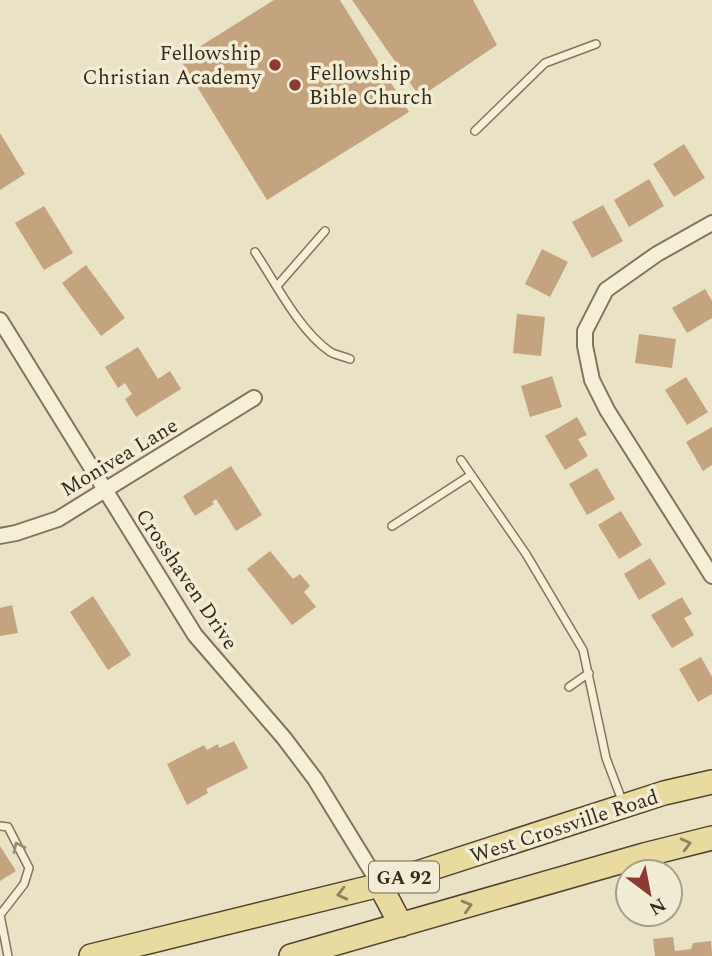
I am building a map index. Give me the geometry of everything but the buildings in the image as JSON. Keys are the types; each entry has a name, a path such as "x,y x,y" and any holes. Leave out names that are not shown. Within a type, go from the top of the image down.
{"main road":[{"name":"West Crossville Road","path":"91,956 380,885 664,793 712,782"},
{"name":"GA 92","path":"291,956 712,838"},
{"path":"380,885 401,925"}],"street":[{"path":"712,223 657,254 606,289 585,331 585,346 592,380 607,410 712,576"},
{"name":"Crosshaven Drive","path":"0,320 195,635 284,738 315,779 380,885"},
{"name":"Monivea Lane","path":"0,536 58,519 254,398"}],"lane":[{"path":"475,131 545,63 596,44"},
{"path":"278,286 325,231"},
{"path":"255,252 299,320 330,352 350,359"},
{"path":"461,460 526,554 583,650 606,758 625,807"},
{"path":"392,526 471,475"},
{"path":"569,687 589,673"},
{"path":"0,826 8,827 29,869 24,884 0,915 8,956"}],"place":[{"name":"Fellowship Christian Academy","path":"275,65"},
{"name":"Fellowship Bible Church","path":"295,85"}]}
